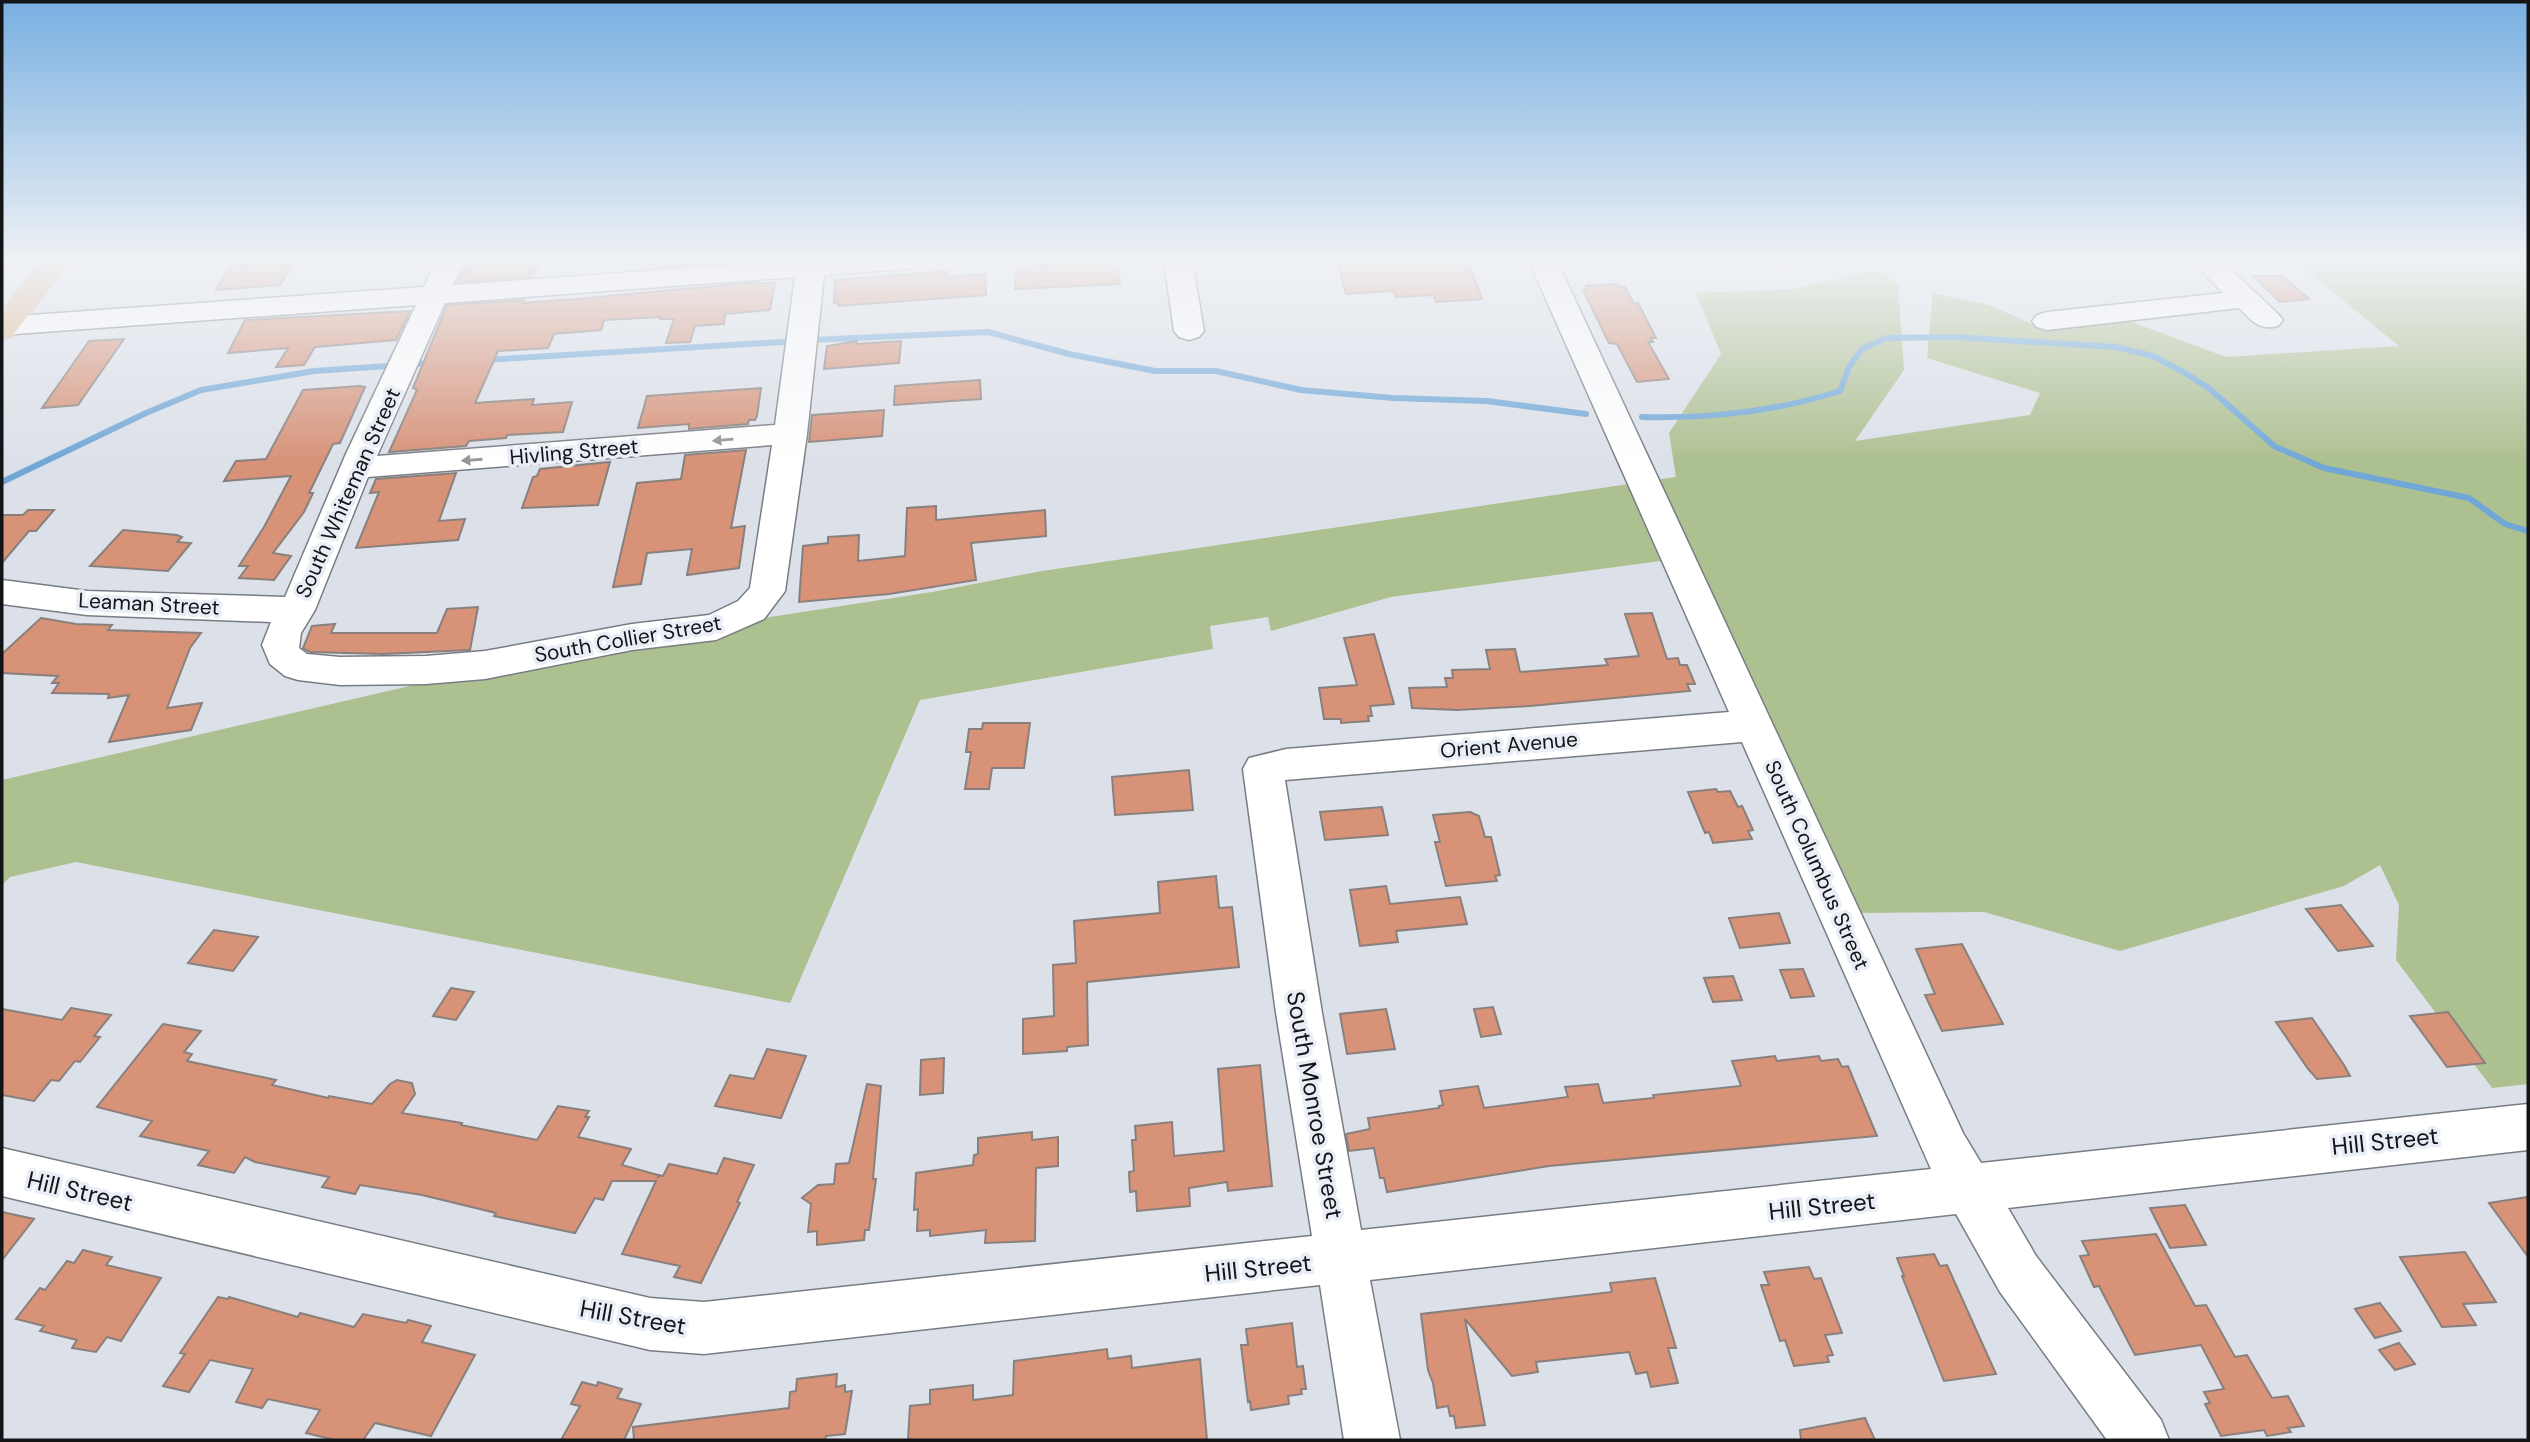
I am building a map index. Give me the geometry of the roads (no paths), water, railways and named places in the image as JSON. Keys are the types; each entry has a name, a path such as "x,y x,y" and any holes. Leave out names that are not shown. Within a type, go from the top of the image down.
{"street":[{"name":"South Whiteman Street","path":"297,610 356,468 420,328"},
{"name":"South Collier Street","path":"297,610 283,632 280,645 283,655 308,670 340,671 460,668 632,636 716,627 751,610 767,592 805,328"},
{"name":"South Columbus Street","path":"1574,328 1946,1149 2018,1274 2141,1440"},
{"name":"Hivling Street","path":"356,468 791,434"},
{"name":"Leaman Street","path":"2,592 87,603 297,610"},
{"name":"Orient Avenue","path":"1263,769 1286,764 1715,728 1755,727"},
{"name":"South Monroe Street","path":"1263,769 1297,1002 1372,1440"},
{"name":"Hill Street","path":"2,1172 650,1324 704,1328 2528,1126"}],"waterway":[{"path":"810,340 988,332 1069,354 1155,371 1216,371 1301,390 1393,398 1487,401 1586,414"},
{"path":"1642,417 1742,413 1840,391 1849,367 1862,349 1886,338 1956,337 2115,347 2153,356 2185,373 2210,389 2274,446 2324,468 2469,498 2505,524 2528,531"},
{"path":"485,360 797,341"},
{"path":"2,482 146,413 201,390 314,371 433,363"}]}
